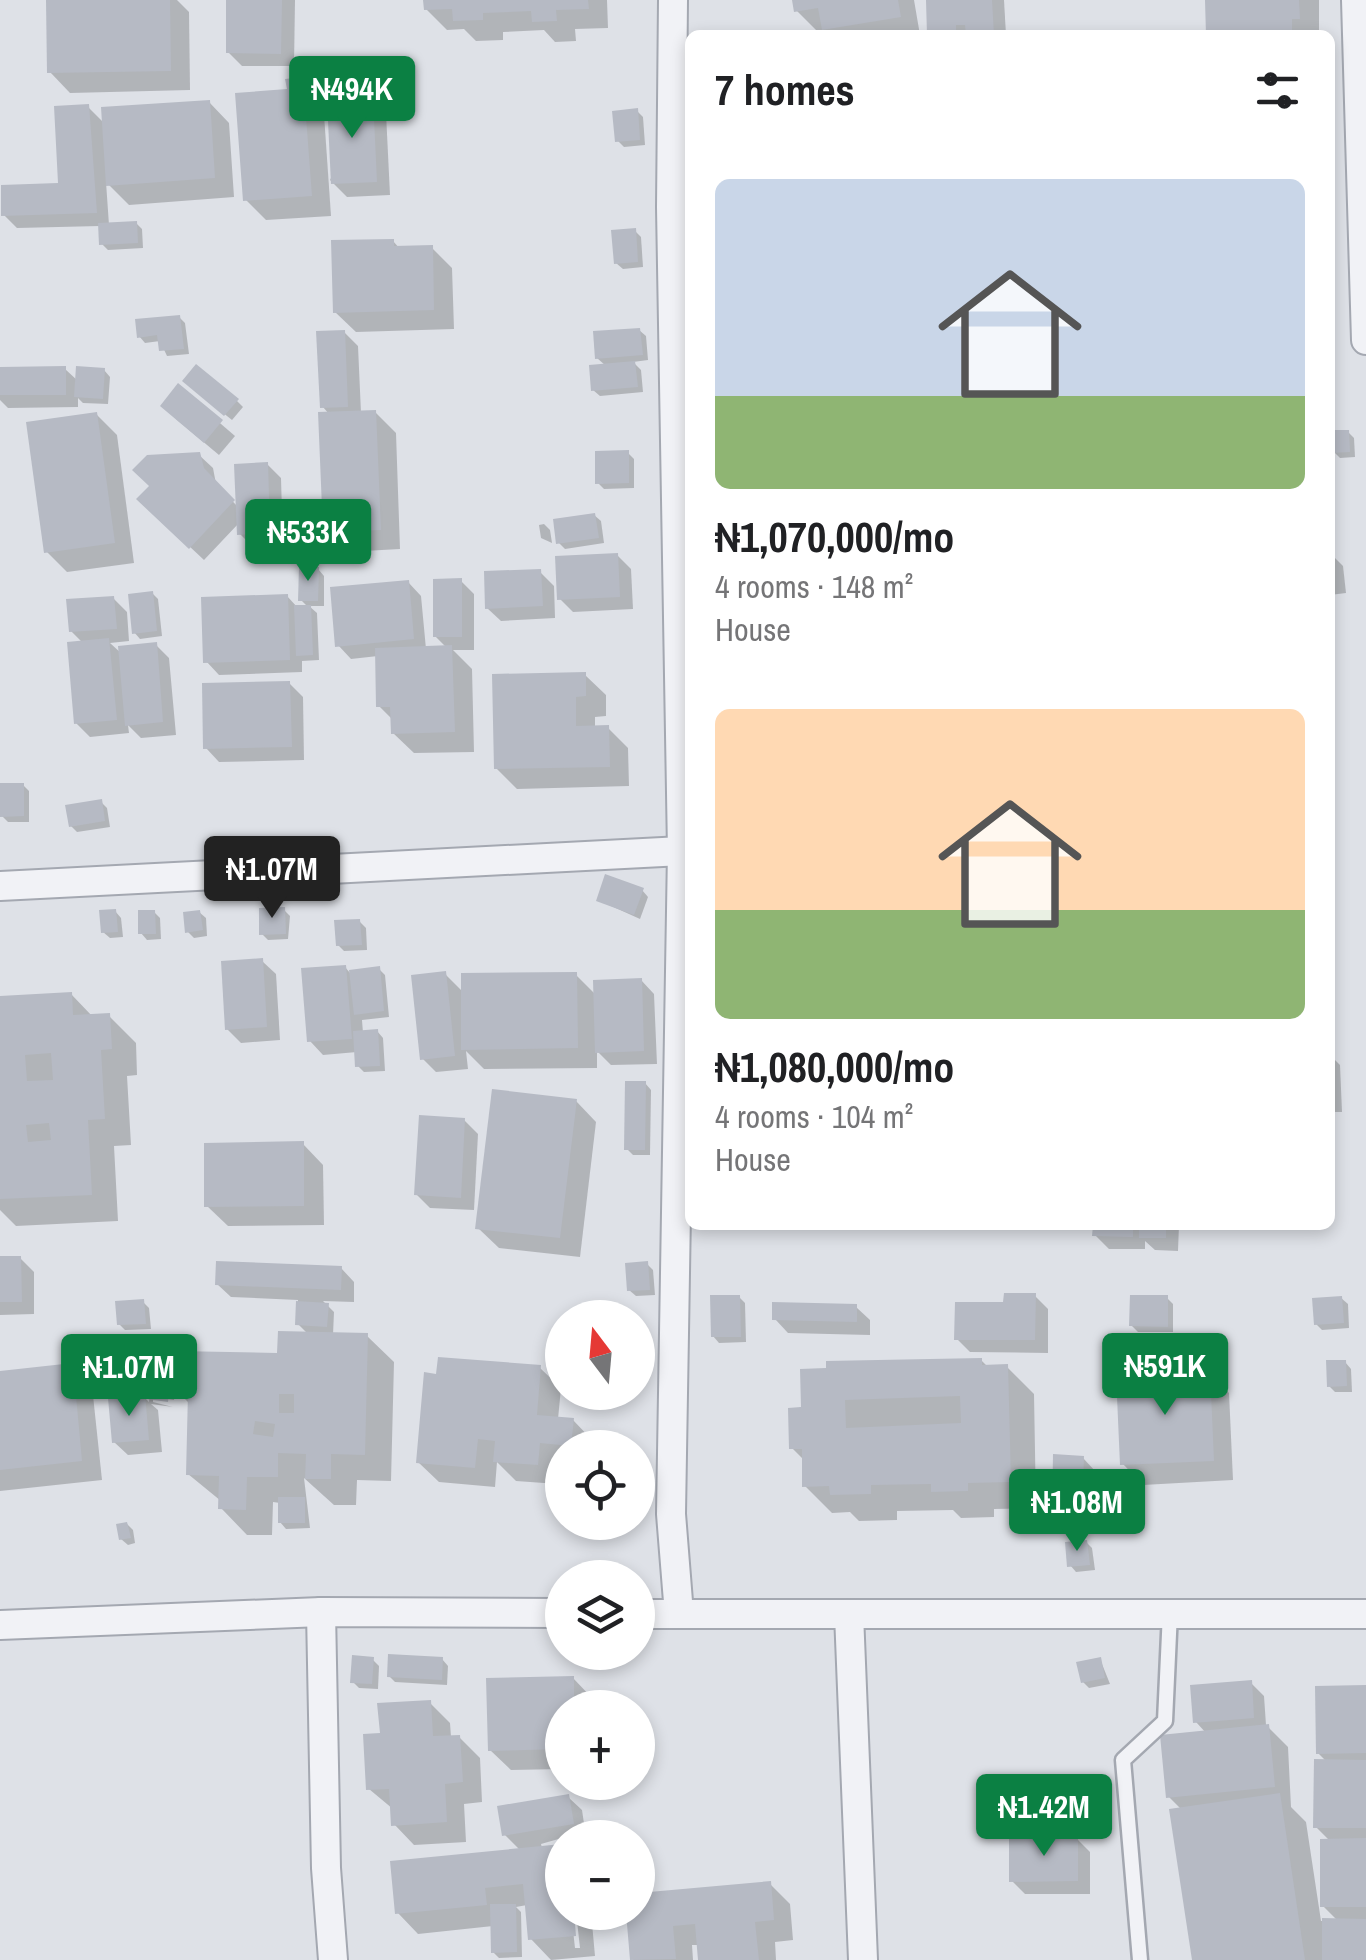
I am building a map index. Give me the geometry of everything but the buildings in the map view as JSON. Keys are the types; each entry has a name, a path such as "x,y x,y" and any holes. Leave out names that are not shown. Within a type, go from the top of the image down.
{"street":[{"path":"673,0 672,208 682,851 672,1514 679,1614"},
{"path":"1356,0 1366,340"},
{"path":"0,886 682,851"},
{"path":"320,1612 326,1868 334,1960"},
{"path":"0,1626 320,1612 545,1614"},
{"path":"655,1614 1366,1614"},
{"path":"849,1614 863,1960"}],"lane":[{"path":"1140,1960 1123,1760 1165,1721 1170,1611"}]}
